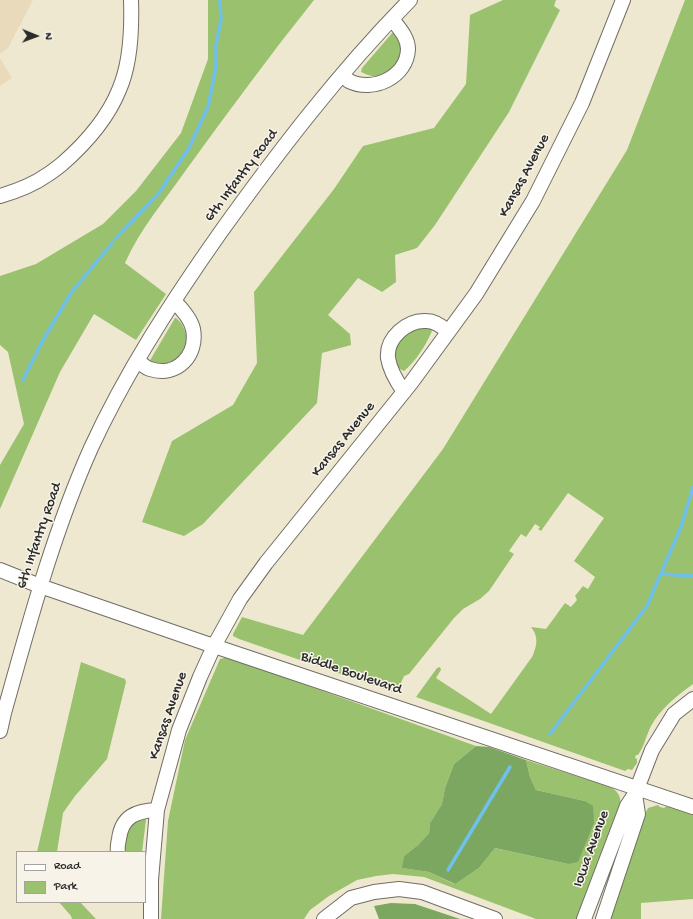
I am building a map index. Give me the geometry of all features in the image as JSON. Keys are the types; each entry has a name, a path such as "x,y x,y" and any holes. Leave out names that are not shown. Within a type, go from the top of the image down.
{"street":[{"path":"0,196 21,190 48,175 90,138 106,116 120,90 127,64 131,36 131,0"},
{"name":"6th Infantry Road","path":"0,731 40,586 65,510 91,448 119,390 186,282 259,178 342,75 410,0"},
{"name":"Kansas Avenue","path":"151,919 148,880 157,810 179,730 214,646 240,599 266,563 404,392 476,294 533,201 582,103 623,0"},
{"path":"342,75 349,81 373,85 388,81 398,72 404,62 408,49 405,38 392,19"},
{"path":"137,361 150,369 166,371 180,366 190,355 194,340 193,328 180,307 174,301"},
{"path":"404,392 393,374 388,357 390,346 396,334 405,327 417,322 428,321 440,325 448,332"},
{"name":"Biddle Boulevard","path":"0,570 40,586 506,745 636,791 693,807"},
{"name":"Iowa Avenue","path":"584,919 626,806 636,791 652,750 674,714 693,699"},
{"name":"Iowa Avenue","path":"603,919 638,814 636,791"},
{"path":"118,851 120,830 128,818 137,813 157,810"},
{"path":"324,919 350,898 374,892 399,889 422,892 495,919"}],"shaded area":[{"path":"0,0 33,0 8,48 0,54"},
{"path":"0,58 12,78 0,86"}],"green space":[{"path":"208,0 314,0 202,148 153,215 131,250 125,263 166,294 136,340 94,314 60,372 0,509 0,465 24,424 8,352 0,345 0,276 36,264 103,224 136,191 181,133 208,59"},
{"path":"503,0 556,0 554,6 560,10 509,112 435,225 417,248 395,255 396,282 382,292 358,278 328,315 350,334 351,345 322,353 317,403 203,524 184,536 142,522 172,441 233,405 257,363 254,292 334,189 363,146 434,128 466,84 470,15"},
{"path":"685,0 693,0 693,684 670,703 655,720 640,752 636,755 635,758 637,759 637,763 632,770 628,769 625,771 416,697 437,668 440,667 441,670 436,678 491,714 532,657 535,649 536,638 531,627 546,629 565,603 571,607 577,600 575,596 583,586 588,589 595,577 574,561 604,518 568,493 541,531 538,529 540,527 535,524 526,537 521,534 509,551 514,554 489,591 480,599 463,609 454,618 409,674 404,676 400,685 393,692 233,636 242,617 303,635 443,449 627,150"},
{"path":"393,32 401,43 401,49 400,56 393,67 388,72 379,76 371,76 361,72 362,68"},
{"path":"175,318 180,322 185,332 186,342 183,353 166,366 149,362"},
{"path":"429,327 432,331 427,342 413,362 404,371 400,369 397,366 395,358 399,341 412,329"},
{"path":"228,657 476,746 454,764 445,788 442,804 430,823 429,833 418,845 404,856 403,868 429,872 454,884 479,868 495,848 568,864 585,801 536,790 530,777 526,760 608,786 615,790 620,798 621,810 579,919 536,919 424,877 393,874 357,880 329,896 310,910 304,919 161,919 168,821 185,740 220,659"},
{"path":"81,662 125,679 126,682 107,759 75,796 63,813 57,851 37,851"},
{"path":"476,746 489,747 526,760 530,777 536,790 585,801 593,806 594,823 578,862 568,864 495,848 479,868 455,884 429,872 402,868 404,856 418,845 429,833 430,823 442,804 445,788 454,764"},
{"path":"658,805 660,807 664,808 667,806 693,814 693,899 641,903 641,919 607,919 644,816 648,808"},
{"path":"145,817 146,820 142,851 123,851 128,825"},
{"path":"60,903 81,903 96,919 72,919"},
{"path":"391,903 415,904 460,919 379,919 374,906"}],"waterway":[{"path":"116,238 159,193 189,148 208,107 216,67 216,45 221,20 220,0"},
{"path":"23,380 43,340 71,293 113,242"},
{"path":"550,734 647,606 681,527 693,487"},
{"path":"661,574 693,576"},
{"path":"448,870 510,767"}]}
